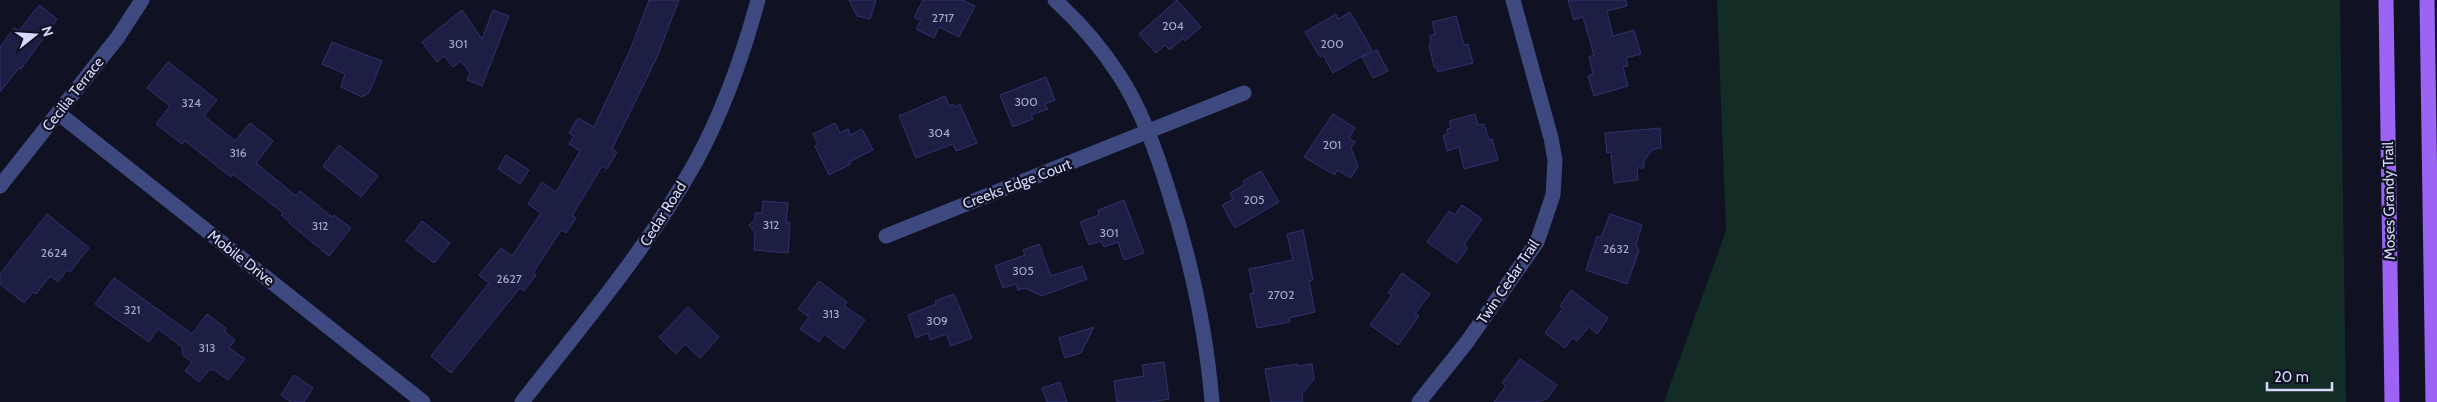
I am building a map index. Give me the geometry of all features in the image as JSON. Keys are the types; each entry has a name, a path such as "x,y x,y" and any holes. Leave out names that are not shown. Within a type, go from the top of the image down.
{"main road":[{"name":"Moses Grandy Trail","path":"2386,0 2392,402"},
{"path":"2426,0 2433,402"}],"street":[{"name":"Cecilia Terrace","path":"0,186 118,37 142,0"},
{"name":"Cedar Road","path":"522,402 630,266 664,216 696,161 712,128 740,60 758,0"},
{"path":"1055,0 1101,48 1120,76 1148,132 1175,210 1198,298 1212,402"},
{"name":"Twin Cedar Trail","path":"1418,402 1467,342 1537,242 1553,195 1555,160 1551,138 1513,0"},
{"name":"Creeks Edge Court","path":"886,236 1244,93"},
{"name":"Mobile Drive","path":"58,113 423,402"}],"green space":[{"path":"1717,0 2340,0 2346,402 1664,402 1726,231"}],"building":[{"path":"649,0 679,0 657,57 612,149 617,152 607,169 602,166 572,216 576,218 566,233 561,230 533,273 536,275 524,291 520,288 451,373 431,356 489,283 479,275 501,248 512,256 541,213 528,204 542,182 556,192 580,151 569,144 574,136 569,133 578,118 594,127 631,48"},
{"path":"849,0 876,0 870,19 857,16"},
{"path":"923,0 962,0 975,6 959,37 939,27 934,38 916,29 921,20 914,17"},
{"path":"1177,0 1201,27 1185,41 1183,38 1170,50 1165,45 1156,53 1139,34"},
{"path":"1568,0 1626,0 1627,6 1607,11 1613,36 1634,30 1641,54 1626,58 1628,66 1623,67 1628,86 1594,96 1588,76 1593,74 1589,57 1594,55 1583,17 1574,20"},
{"path":"39,5 57,19 21,69 19,68 0,92 0,47 14,28 19,31"},
{"path":"462,10 482,39 493,10 509,16 482,86 467,80 470,73 461,61 453,67 444,56 437,62 422,42"},
{"path":"1350,12 1372,50 1333,73 1323,55 1320,57 1305,32 1336,14 1338,19"},
{"path":"1456,16 1464,45 1468,44 1473,63 1438,72 1436,66 1434,67 1429,45 1431,42 1430,36 1435,34 1432,22"},
{"path":"332,42 382,61 369,93 362,97 341,87 345,74 322,64"},
{"path":"1377,50 1388,71 1373,78 1362,57"},
{"path":"168,62 217,100 204,116 235,141 250,123 273,141 256,163 296,196 300,191 332,217 334,215 351,228 329,256 289,223 281,215 283,213 233,174 231,177 185,141 182,144 156,124 170,106 147,88"},
{"path":"1046,77 1055,100 1045,104 1048,109 1031,115 1033,119 1013,127 1000,95"},
{"path":"945,96 949,106 953,104 954,107 960,104 977,143 956,151 953,144 916,158 899,116"},
{"path":"1333,114 1355,128 1349,138 1355,142 1351,148 1358,166 1351,178 1337,170 1335,175 1304,157"},
{"path":"1475,114 1478,125 1484,124 1489,140 1492,139 1498,160 1464,169 1459,147 1447,151 1443,135 1448,134 1447,129 1451,128 1449,121"},
{"path":"835,123 840,133 848,129 850,135 862,129 873,150 829,175 815,146 818,144 813,134"},
{"path":"1660,128 1661,148 1653,149 1644,161 1644,168 1637,168 1638,180 1614,183 1611,152 1607,153 1605,133"},
{"path":"339,145 378,176 361,197 323,166"},
{"path":"506,155 529,170 520,184 498,169"},
{"path":"1261,171 1279,202 1235,228 1222,205 1233,199 1230,193 1245,184 1243,181"},
{"path":"1124,200 1144,253 1124,260 1118,242 1104,247 1101,241 1089,245 1080,222 1099,215 1098,210"},
{"path":"763,201 788,203 786,222 790,223 788,253 754,250 755,232 749,225 755,220 755,213 762,213"},
{"path":"1462,205 1482,219 1464,245 1468,248 1457,263 1427,242 1449,211 1455,215"},
{"path":"47,214 89,248 70,272 67,270 58,282 50,276 36,294 33,292 24,303 0,284 0,274"},
{"path":"1610,214 1642,225 1636,244 1639,251 1627,284 1586,270 1597,236 1601,238"},
{"path":"422,221 450,243 434,263 406,241"},
{"path":"1303,230 1313,280 1309,281 1315,312 1289,318 1290,322 1257,328 1250,294 1254,293 1249,269 1293,260 1287,234"},
{"path":"1039,244 1051,276 1082,266 1087,279 1042,296 1025,288 1018,290 1016,284 1003,288 995,266 1025,255 1023,250"},
{"path":"1402,273 1430,294 1415,314 1419,316 1398,345 1370,325 1392,295 1388,293"},
{"path":"114,278 192,334 207,314 226,328 225,332 235,340 229,348 245,359 228,380 213,369 209,370 199,382 185,371 192,362 183,355 182,347 158,329 149,342 95,304"},
{"path":"819,281 847,302 844,306 865,320 844,349 824,334 819,342 800,329 809,317 798,309"},
{"path":"1571,290 1608,318 1597,334 1589,327 1577,341 1572,338 1565,348 1545,333 1563,308 1560,306"},
{"path":"954,294 972,338 951,346 946,334 930,340 928,333 916,338 908,315 936,304 935,301"},
{"path":"688,307 719,337 700,358 685,344 676,354 659,337"},
{"path":"1094,327 1081,353 1065,358 1059,338"},
{"path":"1520,359 1557,385 1547,399 1536,402 1494,402 1506,386 1502,383"},
{"path":"1164,362 1169,399 1152,402 1117,402 1114,381 1144,376 1142,365"},
{"path":"1297,364 1297,366 1312,364 1314,379 1302,394 1303,402 1271,402 1265,369"},
{"path":"294,375 313,388 304,402 291,402 281,395"},
{"path":"1060,382 1067,402 1047,402 1042,388"}]}
